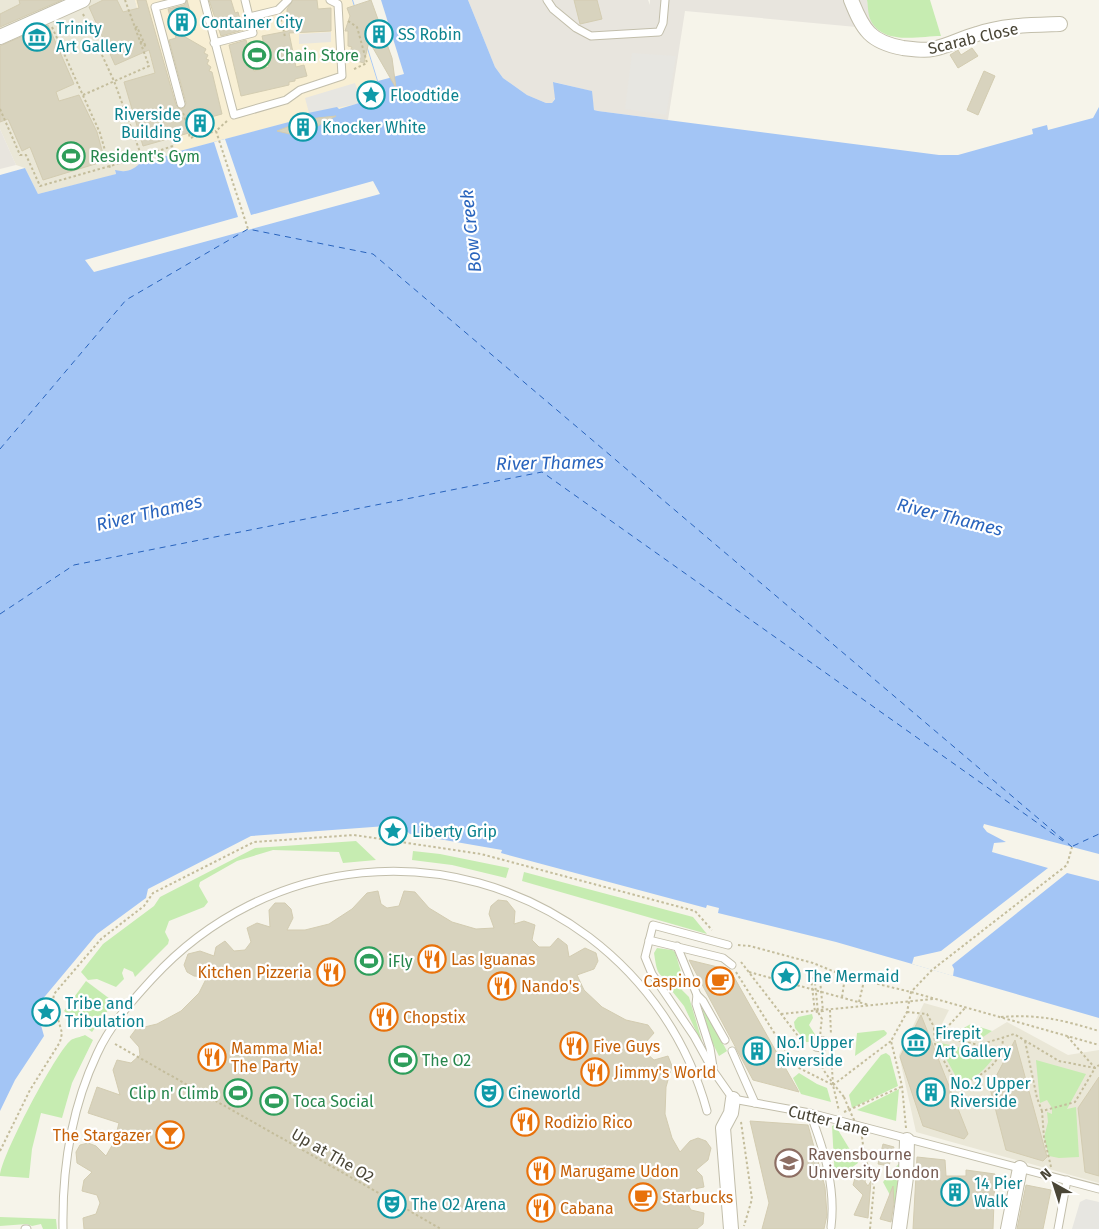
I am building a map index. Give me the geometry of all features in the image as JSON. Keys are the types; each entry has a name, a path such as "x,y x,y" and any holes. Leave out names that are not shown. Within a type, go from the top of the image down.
{"street":[{"name":"Scarab Close","path":"851,0 859,21 869,35 883,44 908,49 932,50 977,34 1007,27 1060,24"},
{"path":"0,37 81,1"},
{"path":"731,1229 724,1128 736,1099"},
{"path":"899,1229 906,1176 907,1140"},
{"path":"1008,1229 1020,1168"}],"lane":[{"path":"181,106 154,7 182,0"},
{"path":"204,0 234,115 286,100 300,90 342,76 338,4 330,0"},
{"path":"214,43 253,33 245,0"},
{"path":"249,17 278,10 288,0"},
{"path":"547,0 553,9 576,28 591,36 659,32 663,23 665,0"},
{"path":"62,1229 65,1160 74,1117 84,1084 98,1051 119,1015 165,964 196,936 251,903 286,889 320,879 381,871 420,871 459,878 502,890 537,904 568,921 606,950 635,978 659,1008 687,1054 698,1079 707,1111"},
{"path":"728,945 653,925 645,957 652,974 694,1036 714,1072 736,1099"},
{"path":"650,940 723,958 732,965"},
{"path":"677,946 697,994 725,1040"},
{"path":"697,994 696,1004 710,1048 714,1072"},
{"path":"732,1050 755,1103"},
{"name":"Cutter Lane","path":"736,1099 810,1113 1099,1189"},
{"path":"810,1113 830,1176 834,1209 831,1227"},
{"path":"1058,1229 1068,1180"}],"path":[{"path":"83,95 149,66 125,0"},
{"path":"0,109 20,155 26,155 40,186 110,168 138,158 140,152 114,81 81,1"},
{"path":"338,18 356,27 367,63 342,76"},
{"path":"51,26 100,134 110,168"},
{"path":"134,28 137,27 146,47 140,42"},
{"path":"181,106 187,124"},
{"path":"189,134 190,138 216,131 234,115"},
{"path":"216,131 248,229"},
{"path":"140,152 152,153 173,146"},
{"path":"0,1151 30,1090 60,1042 62,1033 53,1001 54,994 101,939 144,906 153,893 254,842 354,835 446,847 481,854 695,911 712,931"},
{"path":"833,1085 891,1041 907,1012 911,992 932,970 1067,864 1072,847"},
{"path":"728,945 844,1097 862,1137 874,1187 870,1229"},
{"path":"728,945 750,946 813,963 845,976 911,992 1099,1045"},
{"path":"732,965 795,1066 833,1085"},
{"path":"749,972 871,1006"},
{"path":"842,997 845,976"},
{"path":"818,1012 823,1011 820,980 811,978 815,1012 818,1012 822,1019 818,1037 822,1067"},
{"path":"859,1002 864,981"},
{"path":"815,983 818,1012"},
{"path":"781,1014 936,999"},
{"path":"940,1036 966,1008"},
{"path":"907,1012 927,1014 940,1036 979,1045 1014,1034 1059,1061 1095,1068"},
{"path":"999,1017 1028,1015 1052,1017 1099,1031"},
{"path":"934,1026 935,1044 958,1087 987,1071 1002,1052 1003,1038"},
{"path":"1067,1036 1095,1068"},
{"path":"891,1041 902,1086 907,1140"},
{"path":"1025,1041 1037,1098 1042,1111 1044,1137 1053,1176"},
{"name":"Up at The O2","path":"115,1044 384,1196"},
{"path":"1042,1111 1075,1102 1095,1068 1099,1065"},
{"path":"833,1085 839,1114"},
{"path":"853,1110 902,1086"},
{"path":"736,1099 752,1199 744,1229"},
{"name":"Up at The O2","path":"389,1192 398,1193 404,1200 403,1207 394,1213 386,1210 382,1204 384,1196 389,1192"},
{"name":"Up at The O2","path":"403,1207 441,1229"}],"shaded area":[{"path":"0,0 135,0 176,152 152,162 142,161 136,168 129,171 115,171 116,174 103,178 38,194 25,168 16,165 0,129"},
{"path":"135,0 352,0 379,87 376,98 338,109 304,114 305,118 176,152"},
{"path":"468,0 648,0 650,5 650,0 867,0 870,19 878,29 685,11 668,120 594,110 591,91 554,82 555,98 552,103 546,103 527,95 503,78 495,67"},
{"path":"331,32 331,42 299,44 299,34"},
{"path":"632,53 676,56 666,115 625,109"},
{"path":"355,83 362,103 309,113 305,98"},
{"path":"0,129 16,165 0,169"},
{"path":"924,1003 949,1010 942,1024 955,1033 979,1039 1007,1022 1068,1055 1099,1050 1099,1183 916,1132 899,1055"},
{"path":"1086,1199 1099,1202 1099,1229 1072,1229 1080,1202"}],"green space":[{"path":"867,0 930,0 941,36 902,38 883,33 870,19"},
{"path":"356,841 376,860 343,863 339,852 273,850 237,861 200,882 199,886 208,902 204,907 169,921 165,932 169,940 168,944 135,977 133,972 124,968 122,973 124,979 116,987 97,979 88,980 81,972 103,944 154,906 160,897 255,848"},
{"path":"413,851 440,854 509,868 506,878 452,865 412,860"},
{"path":"524,872 693,917 707,934 522,881"},
{"path":"657,948 675,952 682,975 676,984 689,997 704,1048 684,1006 668,986 675,983 664,978 658,972 654,953"},
{"path":"86,981 114,1002 92,1032 64,1011"},
{"path":"700,1002 727,1051 719,1056 712,1042"},
{"path":"812,1014 813,1018 809,1025 816,1036 812,1042 806,1042 795,1028 794,1022 798,1017"},
{"path":"971,1024 992,1031 980,1039 956,1032"},
{"path":"884,1030 887,1033 886,1035 855,1056 857,1033"},
{"path":"85,1035 93,1040 72,1083 62,1118 41,1113 32,1149 29,1178 0,1176 2,1165 19,1128 54,1064 71,1040"},
{"path":"937,1042 995,1056 975,1077 960,1084"},
{"path":"886,1053 890,1056 898,1086 852,1108 849,1095 881,1055"},
{"path":"1036,1060 1086,1074 1067,1109 1076,1107 1079,1157 1059,1158 1049,1156 1044,1137 1048,1122 1047,1112 1052,1114 1052,1108 1047,1100 1040,1103"},
{"path":"799,1073 827,1088 831,1102 801,1094 793,1078"},
{"path":"899,1089 896,1121 857,1110"},
{"path":"835,1125 858,1163 835,1179 832,1126"},
{"path":"901,1161 898,1210 883,1182"},
{"path":"0,1217 56,1219 57,1229 43,1229 41,1224 32,1226 27,1224 0,1226"}],"water":[{"path":"352,0 468,0 495,67 503,78 527,95 546,103 552,103 555,99 553,82 592,91 594,110 598,111 939,155 958,155 1033,134 1032,129 1047,125 1048,130 1093,118 1099,107 1099,1018 836,942 718,913 719,908 707,905 706,908 501,853 502,850 410,834 400,825 251,836 148,889 146,898 97,934 36,1007 44,1036 15,1080 0,1111 0,175 25,168 38,194 116,174 115,170 130,170 142,161 152,162 176,152 304,118 303,114 337,107 339,109 376,98 379,87"}],"pier":[{"path":"353,0 381,0 404,74 378,81"},
{"path":"225,139 251,215 373,181 380,194 94,272 85,260 238,217 214,142"},
{"path":"984,824 1099,854 1099,881 1067,873 952,965 954,969 953,976 912,964 914,957 941,951 1048,868 992,852 994,843 1006,842 987,832 983,827"}],"building":[{"path":"19,0 62,0 0,27 0,14 20,4"},
{"path":"103,0 117,0 123,12 139,8 137,0 146,0 176,105 180,109 184,108 186,103 169,40 176,38 168,9 184,5 187,0 195,30 180,34 206,49 204,53 208,55 206,59 209,60 207,64 211,67 209,71 212,72 222,114 207,118 210,127 143,146 124,82 155,73 149,50 115,65 89,7"},
{"name":"Container City","path":"209,0 231,0 235,13 238,12 243,30 221,36"},
{"path":"293,0 317,0 318,9 331,8 331,31 289,33 296,67 304,65 307,76 289,82 289,85 241,96 229,45 246,40 254,71 269,67 262,36 288,31 287,9"},
{"path":"371,0 392,58 396,88 369,41 364,63 353,60 353,52 350,51 352,47 348,46 348,31 345,31 350,16 347,8"},
{"path":"574,0 597,0 602,19 580,24"},
{"path":"48,25 74,84 56,92 59,101 79,95 97,132 105,161 43,180 30,147 22,151 8,119 0,122 0,46"},
{"path":"972,48 978,56 958,68 950,55 958,50 961,55"},
{"path":"984,71 995,76 978,115 967,110"},
{"name":"Knocker White","path":"336,116 312,129 290,134 277,131 308,119"},
{"name":"The O2","path":"378,891 381,904 387,908 399,906 404,891 415,892 429,908 452,922 476,929 494,928 489,914 491,906 498,900 507,901 515,911 514,924 524,921 535,925 532,940 539,947 550,947 558,938 567,945 569,957 585,948 596,953 598,961 594,969 577,975 584,990 602,1007 626,1020 648,1025 654,1033 645,1043 646,1053 654,1060 668,1056 672,1066 666,1087 665,1114 672,1138 680,1152 690,1141 698,1138 706,1141 711,1148 708,1160 696,1170 702,1176 704,1187 694,1189 686,1197 691,1210 704,1213 703,1224 697,1229 84,1229 83,1218 96,1214 100,1203 97,1195 82,1191 84,1180 92,1172 77,1163 76,1152 80,1145 88,1143 96,1146 106,1156 114,1142 119,1123 88,1113 97,1087 120,1095 113,1070 117,1060 131,1063 140,1055 139,1047 130,1037 136,1029 157,1024 181,1011 199,993 207,977 194,976 187,972 184,965 188,954 200,951 214,956 216,947 225,941 234,951 245,950 251,942 247,928 257,923 270,927 269,910 275,903 285,903 291,909 293,918 287,930 305,930 329,924 352,909 367,893"},
{"name":"No.1 Upper Riverside","path":"689,960 730,970 799,1092 753,1080"},
{"name":"No.2 Upper Riverside","path":"921,1015 968,1134 964,1139 923,1126 900,1057"},
{"path":"1015,1040 1047,1157 1043,1161 1006,1150 990,1088"},
{"path":"1099,1077 1099,1176 1085,1172 1078,1108"},
{"name":"Ravensbourne University London","path":"750,1121 808,1125 825,1187 827,1215 824,1229 762,1229 769,1203"},
{"path":"883,1144 894,1147 889,1166 878,1164"},
{"name":"14 Pier Walk","path":"917,1157 945,1160 946,1176 966,1176 966,1170 995,1174 993,1229 913,1229"},
{"path":"857,1171 867,1174 865,1182 868,1186 871,1181 868,1218 854,1215 863,1195 853,1185"},
{"path":"1026,1185 1051,1190 1043,1229 1017,1229"},
{"path":"893,1186 894,1203 891,1222 880,1219"}],"ferry route":[{"path":"0,449 126,300 248,229 373,254 1072,847"},
{"path":"0,614 74,565 542,472 1063,841"},
{"path":"1073,846 1099,834"}],"place":[{"name":"Container City","path":"182,22"},
{"name":"SS Robin","path":"379,34"},
{"name":"Trinity Art Gallery","path":"37,37"},
{"name":"Chain Store","path":"257,55"},
{"name":"Floodtide","path":"371,95"},
{"name":"Riverside Building","path":"200,123"},
{"name":"Knocker White","path":"303,127"},
{"name":"Resident's Gym","path":"71,156"},
{"name":"Liberty Grip","path":"393,831"},
{"name":"Las Iguanas","path":"432,959"},
{"name":"iFly","path":"369,961"},
{"name":"Kitchen Pizzeria","path":"331,972"},
{"name":"The Mermaid","path":"786,976"},
{"name":"Caspino","path":"720,981"},
{"name":"Nando's","path":"502,986"},
{"name":"Tribe and Tribulation","path":"46,1012"},
{"name":"Chopstix","path":"384,1017"},
{"name":"Firepit Art Gallery","path":"916,1042"},
{"name":"Five Guys","path":"574,1046"},
{"name":"No.1 Upper Riverside","path":"757,1051"},
{"name":"Mamma Mia! The Party","path":"212,1057"},
{"name":"The O2","path":"403,1060"},
{"name":"Jimmy's World","path":"595,1072"},
{"name":"No.2 Upper Riverside","path":"931,1092"},
{"name":"Clip n' Climb","path":"238,1093"},
{"name":"Cineworld","path":"489,1093"},
{"name":"Toca Social","path":"274,1101"},
{"name":"Rodizio Rico","path":"525,1122"},
{"name":"The Stargazer","path":"170,1135"},
{"name":"Ravensbourne University London","path":"789,1163"},
{"name":"Marugame Udon","path":"541,1171"},
{"name":"14 Pier Walk","path":"955,1192"},
{"name":"Starbucks","path":"643,1197"},
{"name":"The O2 Arena","path":"392,1204"},
{"name":"Cabana","path":"541,1208"}],"water label":[{"name":"Bow Creek","path":"471,231"},
{"name":"River Thames","path":"550,463"},
{"name":"River Thames","path":"149,513"},
{"name":"River Thames","path":"950,517"}]}
